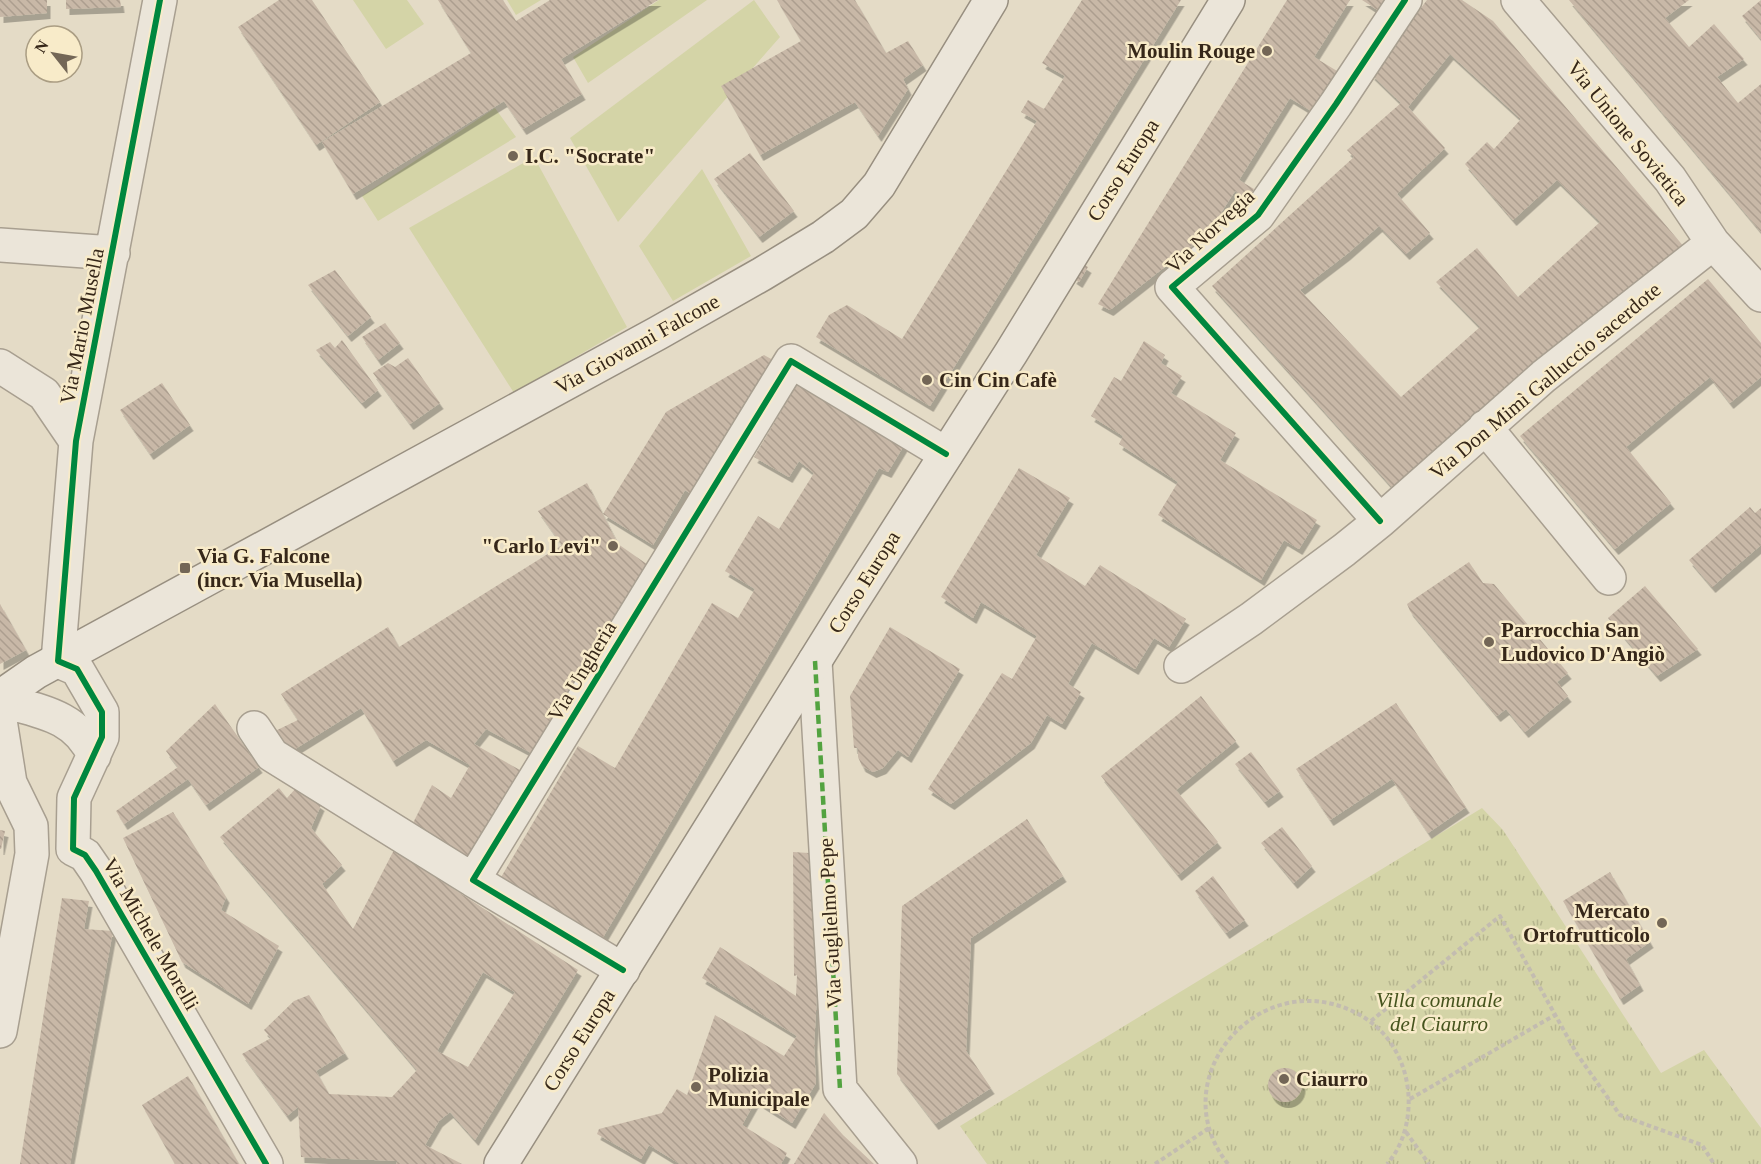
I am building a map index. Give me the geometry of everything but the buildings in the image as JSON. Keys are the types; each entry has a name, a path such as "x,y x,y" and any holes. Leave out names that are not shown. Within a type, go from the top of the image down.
{"street":[{"name":"Via Mario Musella","path":"58,661 76,441 160,0"},
{"name":"Via Giovanni Falcone","path":"0,699 36,672 762,274 823,237 854,214 879,185 991,0"},
{"name":"Corso Europa","path":"501,1164 815,661 1011,353 1228,0"},
{"name":"Via Norvegia","path":"1380,521 1172,287 1258,214 1336,104 1405,0"},
{"name":"Via Unione Sovietica","path":"1518,0 1670,179 1713,243 1761,295"},
{"name":"Via Don Mimì Galluccio sacerdote","path":"1181,666 1251,619 1380,521 1544,376 1713,243"},
{"path":"0,245 113,253"},
{"name":"Via Ungheria","path":"473,880 791,361 946,454"},
{"path":"0,366 44,394 76,441"},
{"path":"1485,428 1609,578"},
{"name":"Via Michele Morelli","path":"58,661 77,669 102,712 102,737 74,798 73,849"},
{"name":"Via Guglielmo Pepe","path":"815,661 840,1089 900,1164"},
{"path":"0,699 52,715 66,723 80,732 88,741 94,756"},
{"path":"0,720 10,783 31,826 32,854 0,1031"},
{"path":"254,728 272,755 622,970"},
{"name":"Via Michele Morelli","path":"32,854 50,860 73,849"},
{"name":"Via Michele Morelli","path":"73,849 85,855 96,871 266,1164"}],"path":[{"path":"1371,1021 1500,916 1577,1054 1620,1115 1702,1145 1714,1164"},
{"path":"1228,1164 1220,1154 1209,1128 1206,1096 1212,1065 1228,1038 1252,1017 1281,1003 1312,999 1343,1006 1371,1021 1391,1042 1405,1069 1410,1099 1406,1131 1393,1158 1387,1164"},
{"path":"1410,1099 1555,1015"},
{"path":"1155,1164 1209,1128"},
{"path":"1406,1131 1429,1164"}],"green space":[{"path":"353,0 407,0 424,24 386,49"},
{"path":"507,0 541,0 516,15"},
{"path":"659,0 707,0 588,83 573,57"},
{"path":"754,0 780,37 618,222 570,138"},
{"path":"495,108 516,137 378,221 362,196"},
{"path":"534,157 627,327 514,393 409,228"},
{"path":"702,169 751,256 673,301 639,246"},
{"name":"Villa comunale del Ciaurro","path":"1482,808 1503,830 1661,1073 1704,1050 1761,1128 1761,1164 987,1164 960,1126"}],"marked path":[{"path":"815,661 840,1089"}],"cycle path":[{"path":"160,0 76,441 58,661 77,669 102,712 102,737 74,798 73,849 85,855 96,871 266,1164"},
{"path":"1380,521 1172,287 1258,215 1405,0"},
{"path":"623,970 473,880 791,361 946,454"}],"place":[{"name":"Moulin Rouge","path":"1267,51"},
{"name":"I.C. \"Socrate\"","path":"513,156"},
{"name":"Cin Cin Cafè","path":"927,380"},
{"name":"\"Carlo Levi\"","path":"613,546"},
{"name":"Via G. Falcone (incr. Via Musella)","path":"185,568"},
{"name":"Parrocchia San Ludovico D'Angiò","path":"1489,642"},
{"name":"Mercato Ortofrutticolo","path":"1662,923"},
{"name":"Ciaurro","path":"1284,1079"},
{"name":"Polizia Municipale","path":"696,1087"}]}
